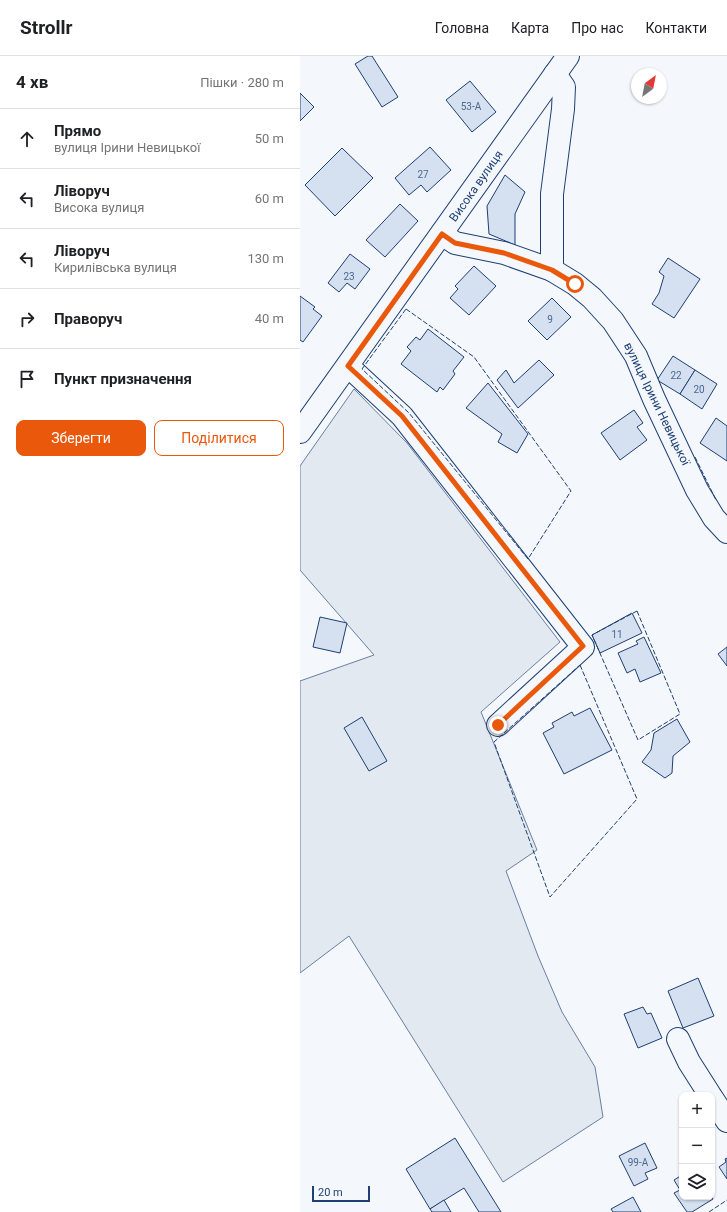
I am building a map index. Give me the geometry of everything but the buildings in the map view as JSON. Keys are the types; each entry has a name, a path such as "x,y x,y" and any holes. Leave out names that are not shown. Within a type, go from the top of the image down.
{"street":[{"name":"Висока вулиця","path":"300,432 568,56"},
{"path":"552,270 552,194 563,109 564,87 555,74"},
{"name":"вулиця Ірини Невицької","path":"442,234 455,243 504,253 552,270 575,284 592,298 624,337 636,356 654,399 697,490 714,518 727,532"},
{"path":"348,366 402,416 583,646 498,725"},
{"path":"678,1039 689,1062 708,1092"},
{"path":"715,1103 727,1121"}],"shaded area":[{"path":"354,389 407,443 560,642 481,712 537,850 506,871 538,956 562,1012 595,1067 603,1117 503,1182 349,936 300,973 300,681 374,655 300,570 300,466"}],"fence":[{"path":"406,309 474,357 571,491 528,559 409,413 362,369 406,309"},
{"path":"695,457 716,500"},
{"path":"637,611 680,714 638,740 592,635 637,611"},
{"path":"580,665 637,799 550,897 494,742 580,665"},
{"path":"709,1212 727,1200"}],"route":[{"path":"498,725 583,646 402,416 373,387 348,366 442,234 455,243 471,245 504,253 552,270 575,284"}]}
